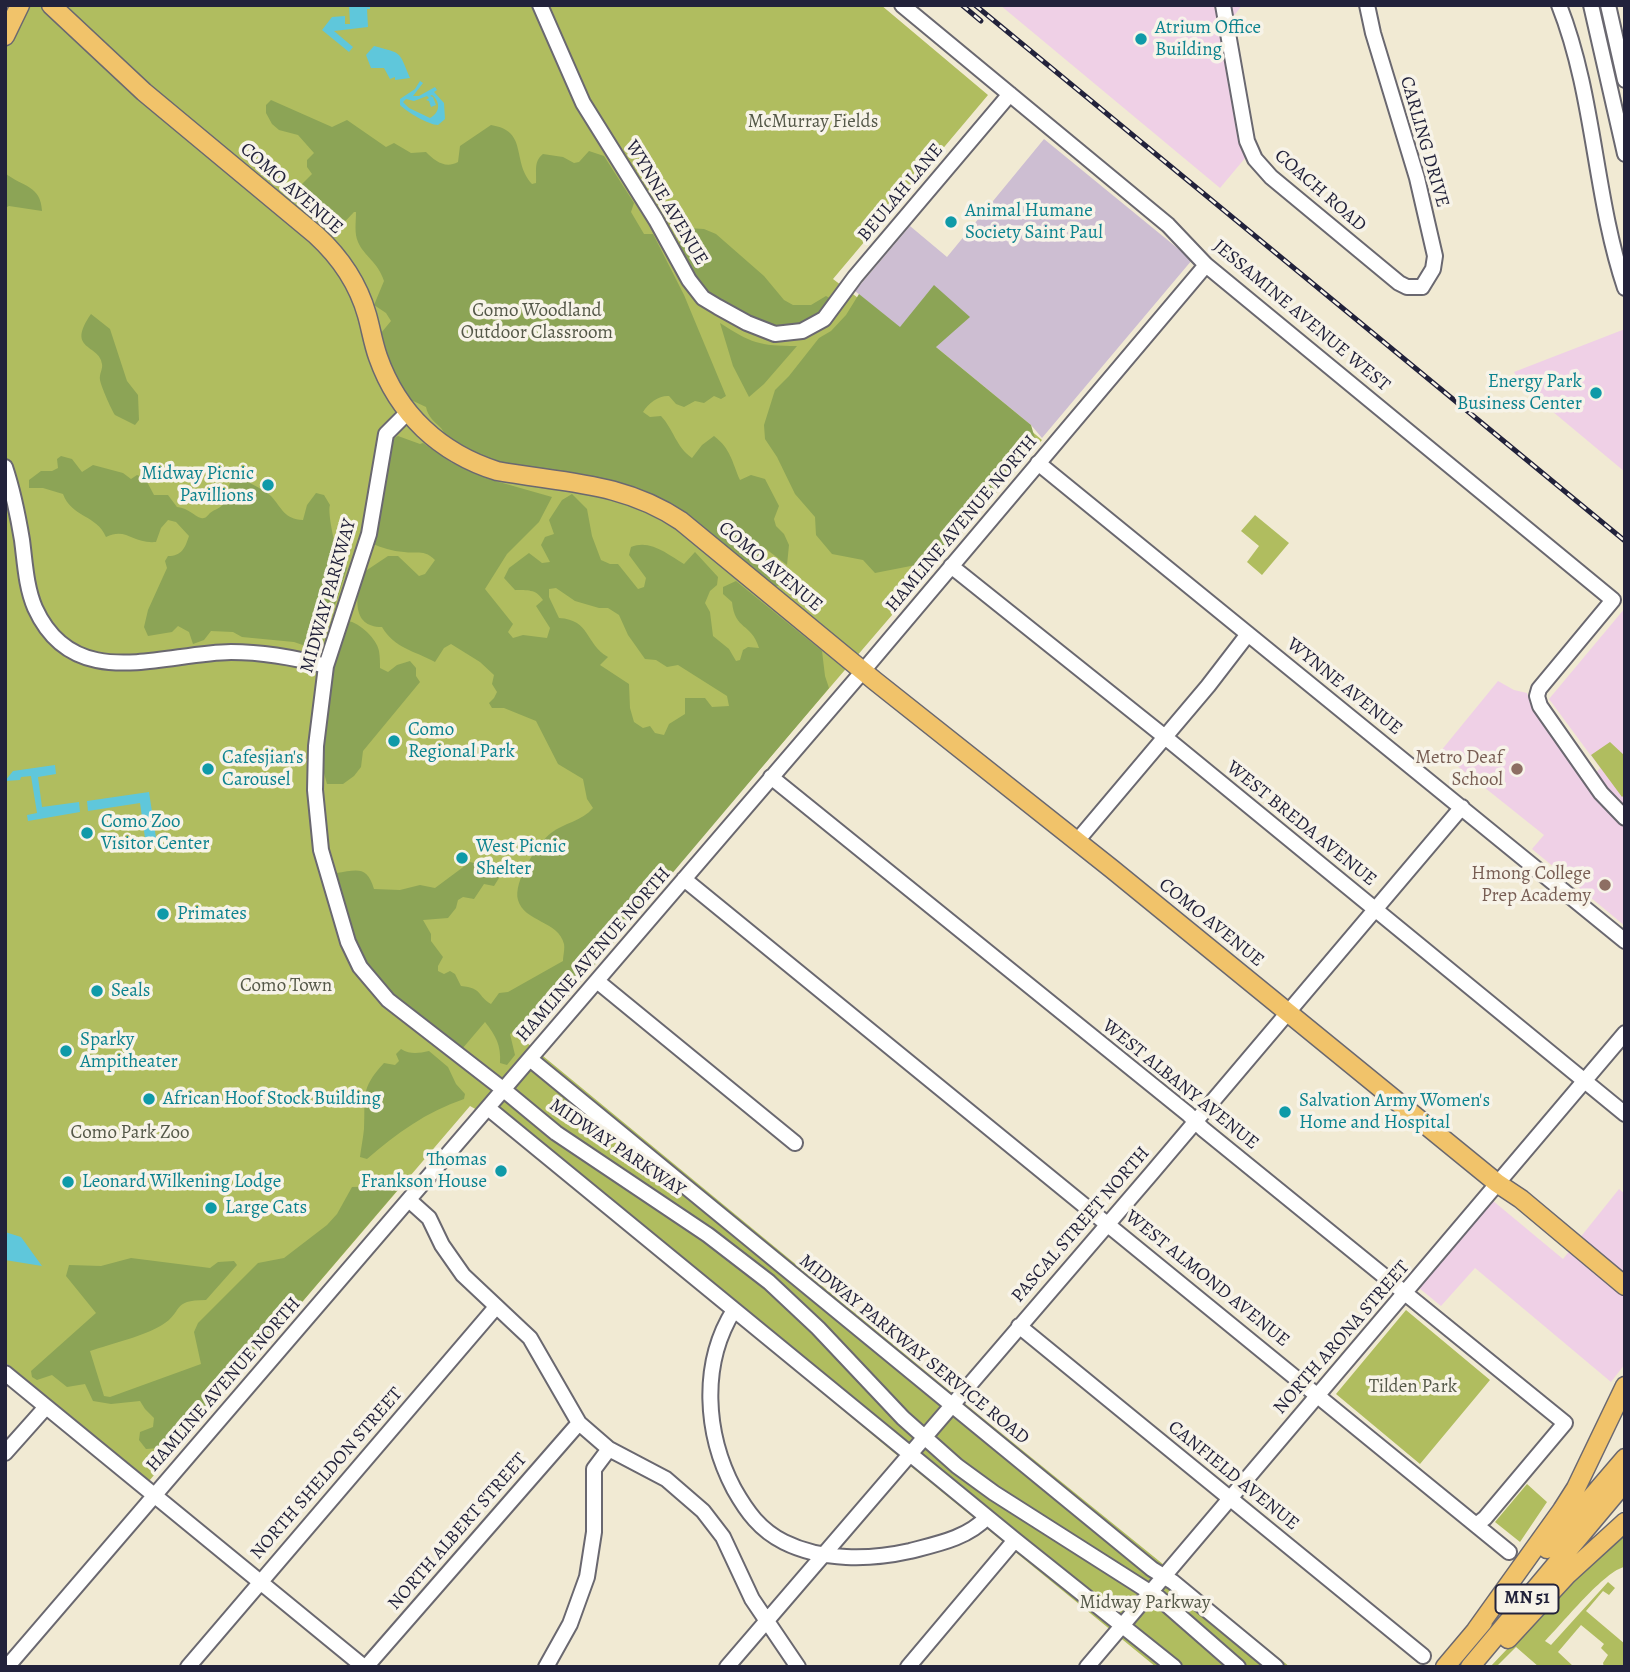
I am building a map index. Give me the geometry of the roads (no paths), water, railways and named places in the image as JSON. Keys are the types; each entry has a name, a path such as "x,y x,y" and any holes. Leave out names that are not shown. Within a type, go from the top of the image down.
{"main road":[{"path":"5,36 20,5"},
{"name":"COMO AVENUE","path":"51,5 126,77 316,235 340,260 363,302 377,356 387,380 407,413 440,443 482,466 497,471 624,492 662,508 693,530 863,671 1077,841 1497,1183 1563,1247 1625,1301"},
{"name":"COMO AVENUE","path":"1497,1183 1521,1199 1625,1286"},
{"path":"1476,1630 1576,1488 1625,1386"},
{"name":"MN 51","path":"1444,1667 1625,1458"},
{"name":"MN 51","path":"1470,1667 1625,1482"},
{"path":"1482,1667 1568,1574 1625,1522"}],"street":[{"name":"WYNNE AVENUE","path":"540,5 583,103 651,211 689,280 704,298 747,323 775,334 802,331 824,319"},
{"name":"JESSAMINE AVENUE WEST","path":"902,5 1168,225 1206,264 1613,600 1539,689 1537,696 1540,706 1601,793 1625,818"},
{"name":"COACH ROAD","path":"1223,5 1245,131 1255,159 1271,177 1399,283 1407,287 1422,286"},
{"name":"CARLING DRIVE","path":"1367,5 1417,178 1433,245 1433,269 1422,286"},
{"path":"1559,5 1584,91 1604,202 1625,288"},
{"path":"1591,5 1612,24 1625,154"},
{"path":"1608,5 1625,80"},
{"name":"BEULAH LANE","path":"824,319 855,277 1010,94"},
{"name":"HAMLINE AVENUE NORTH","path":"7,1667 863,671 1206,264"},
{"name":"MIDWAY PARKWAY","path":"407,413 386,434 369,534 327,666 316,746 314,790 321,850 348,942 360,967 388,1000 573,1147 708,1234 769,1282 818,1328 923,1438 974,1479 1174,1609 1238,1667"},
{"name":"WYNNE AVENUE","path":"1038,463 1625,941"},
{"path":"5,467 35,608 48,629 68,648 110,664 233,652 268,654 327,666"},
{"name":"WEST BREDA AVENUE","path":"951,566 1165,737 1625,1114"},
{"path":"1077,841 1248,634"},
{"name":"WEST ALBANY AVENUE","path":"771,777 1565,1423 1485,1518 1476,1525"},
{"name":"PASCAL STREET NORTH","path":"727,1667 1462,807"},
{"name":"WEST ALMOND AVENUE","path":"684,879 1509,1552"},
{"path":"597,981 795,1143"},
{"name":"NORTH ARONA STREET","path":"1087,1667 1625,1033"},
{"name":"MIDWAY PARKWAY SERVICE ROAD","path":"530,1059 951,1405 1276,1667"},
{"path":"488,1108 1174,1667"},
{"path":"409,1200 429,1218 442,1245 463,1275 530,1338 579,1423 609,1449 666,1479 703,1511 723,1537 746,1588 766,1622 798,1667"},
{"name":"NORTH SHELDON STREET","path":"188,1667 496,1307"},
{"path":"734,1310 716,1350 710,1390 712,1425 721,1461 737,1493 758,1525 785,1543 824,1555 882,1555 931,1546 977,1528 987,1517"},
{"name":"CANFIELD AVENUE","path":"1019,1326 1423,1656"},
{"path":"5,1373 365,1667"},
{"path":"5,1453 46,1407"},
{"name":"NORTH ALBERT STREET","path":"365,1667 579,1423"},
{"path":"546,1667 570,1624 587,1577 594,1532 594,1469 609,1449"},
{"path":"908,1667 1015,1540"}],"water":[{"path":"349,5 370,5 370,9 367,9 368,27 334,31 353,47 349,52 322,30 332,17 345,16 345,24 350,24"},
{"path":"374,46 398,54 410,78 390,79 384,68 371,68 366,55"},
{"path":"420,81 423,83 413,96 419,96 435,87 437,90 434,92 444,103 445,119 438,125 418,118 400,105 400,99 415,89","holes":["427,96 429,98 426,100 431,107 436,105 430,96 435,98 437,110 430,118 409,108 403,102 406,99 414,101"]},
{"path":"55,765 56,774 38,777 42,807 79,802 80,812 28,821 27,815 37,813 31,776 5,781 13,771"},
{"path":"149,792 157,844 146,845 140,803 88,811 87,801"},
{"path":"5,1232 21,1237 42,1266 5,1260"}],"railway":[{"path":"962,5 981,21"},
{"path":"975,5 1625,541"}],"place":[{"name":"Atrium Office Building","path":"1141,39"},
{"name":"Animal Humane Society Saint Paul","path":"951,222"},
{"name":"Energy Park Business Center","path":"1596,393"},
{"name":"Midway Picnic Pavillions","path":"268,485"},
{"name":"Como Regional Park","path":"394,741"},
{"name":"Cafesjian's Carousel","path":"208,769"},
{"name":"Metro Deaf School","path":"1517,769"},
{"name":"Como Zoo Visitor Center","path":"87,833"},
{"name":"West Picnic Shelter","path":"462,858"},
{"name":"Hmong College Prep Academy","path":"1605,885"},
{"name":"Primates","path":"163,914"},
{"name":"Seals","path":"97,991"},
{"name":"Sparky Ampitheater","path":"66,1051"},
{"name":"African Hoof Stock Building","path":"149,1099"},
{"name":"Salvation Army Women's Home and Hospital","path":"1285,1112"},
{"name":"Thomas Frankson House","path":"501,1171"},
{"name":"Leonard Wilkening Lodge","path":"68,1182"},
{"name":"Large Cats","path":"211,1208"}],"park label":[{"name":"McMurray Fields","path":"813,122"},
{"name":"Como Woodland Outdoor Classroom","path":"537,322"},
{"name":"Como Town","path":"286,986"},
{"name":"Como Park Zoo","path":"130,1133"},
{"name":"Tilden Park","path":"1413,1387"},
{"name":"Midway Parkway","path":"1145,1603"}]}
